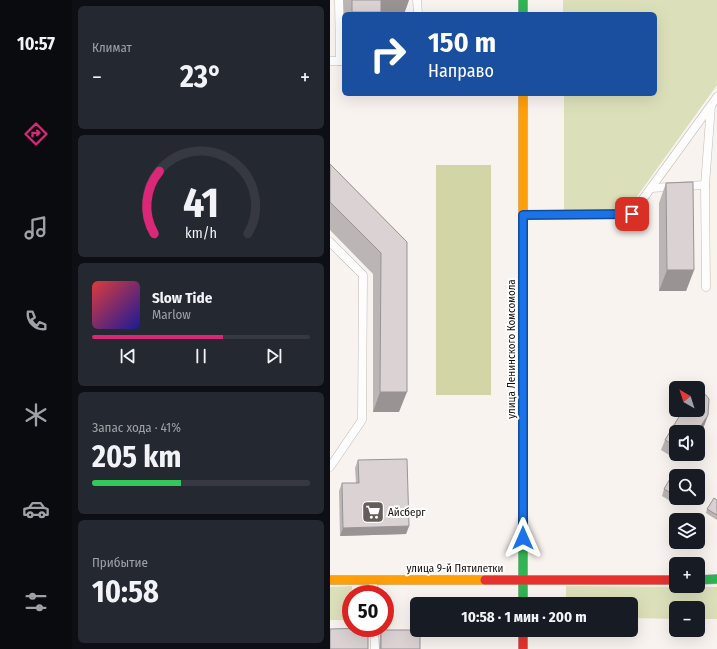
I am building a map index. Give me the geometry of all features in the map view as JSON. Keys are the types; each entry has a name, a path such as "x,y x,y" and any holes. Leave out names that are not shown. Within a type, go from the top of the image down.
{"main road":[{"path":"524,0 524,12"},
{"name":"улица Ленинского Комсомола","path":"523,96 523,597"},
{"name":"улица 9-й Пятилетки","path":"330,580 669,580"},
{"path":"705,580 717,580"},
{"path":"523,637 523,649"}],"lane":[{"path":"330,60 342,61 339,0"},
{"path":"417,0 418,12"},
{"path":"523,215 632,214 717,97"},
{"path":"706,287 705,185 711,105"},
{"path":"651,188 705,185"},
{"path":"330,242 363,275 362,420 330,468"},
{"path":"373,580 373,585"},
{"path":"374,637 375,649"}],"green space":[{"path":"563,0 717,0 717,85 628,209 564,211 564,96 657,96 657,12 563,12"},
{"path":"436,165 491,165 491,395 436,395"},
{"path":"342,586 342,620 330,620 330,587"},
{"path":"566,586 669,587 669,593 705,593 705,587 717,587 717,619 705,619 705,601 669,601 669,619 638,618 638,597 566,597"}],"building":[{"path":"352,0 381,0 381,12 352,12"},
{"path":"330,164 407,242 407,392 380,392 381,253 330,202"},
{"path":"693,182 694,270 667,270 666,183"},
{"path":"705,394 709,399 708,415 702,425 674,425 679,417 705,417"},
{"path":"669,433 669,442 665,440"},
{"name":"Айсберг","path":"407,459 409,526 343,528 342,483 359,483 358,460"},
{"path":"669,480 669,492 664,489"},
{"path":"714,498 717,500 717,515 707,509"},
{"path":"330,629 342,629 342,637 368,637 368,649 330,649"},
{"path":"394,630 410,630 410,637 420,637 420,649 381,649 381,637 394,637"}],"traffic: fast":[{"path":"523,0 523,12"},
{"path":"523,370 523,597"},
{"path":"705,580 717,579"}],"traffic: slow":[{"path":"523,96 523,230"},
{"path":"330,580 485,580"}],"traffic: jam":[{"path":"523,230 523,370"},
{"path":"485,580 669,580"},
{"path":"523,637 523,649"}],"place":[{"name":"Айсберг","path":"373,512"}],"route":[{"path":"523,538 523,215 632,214"}]}
